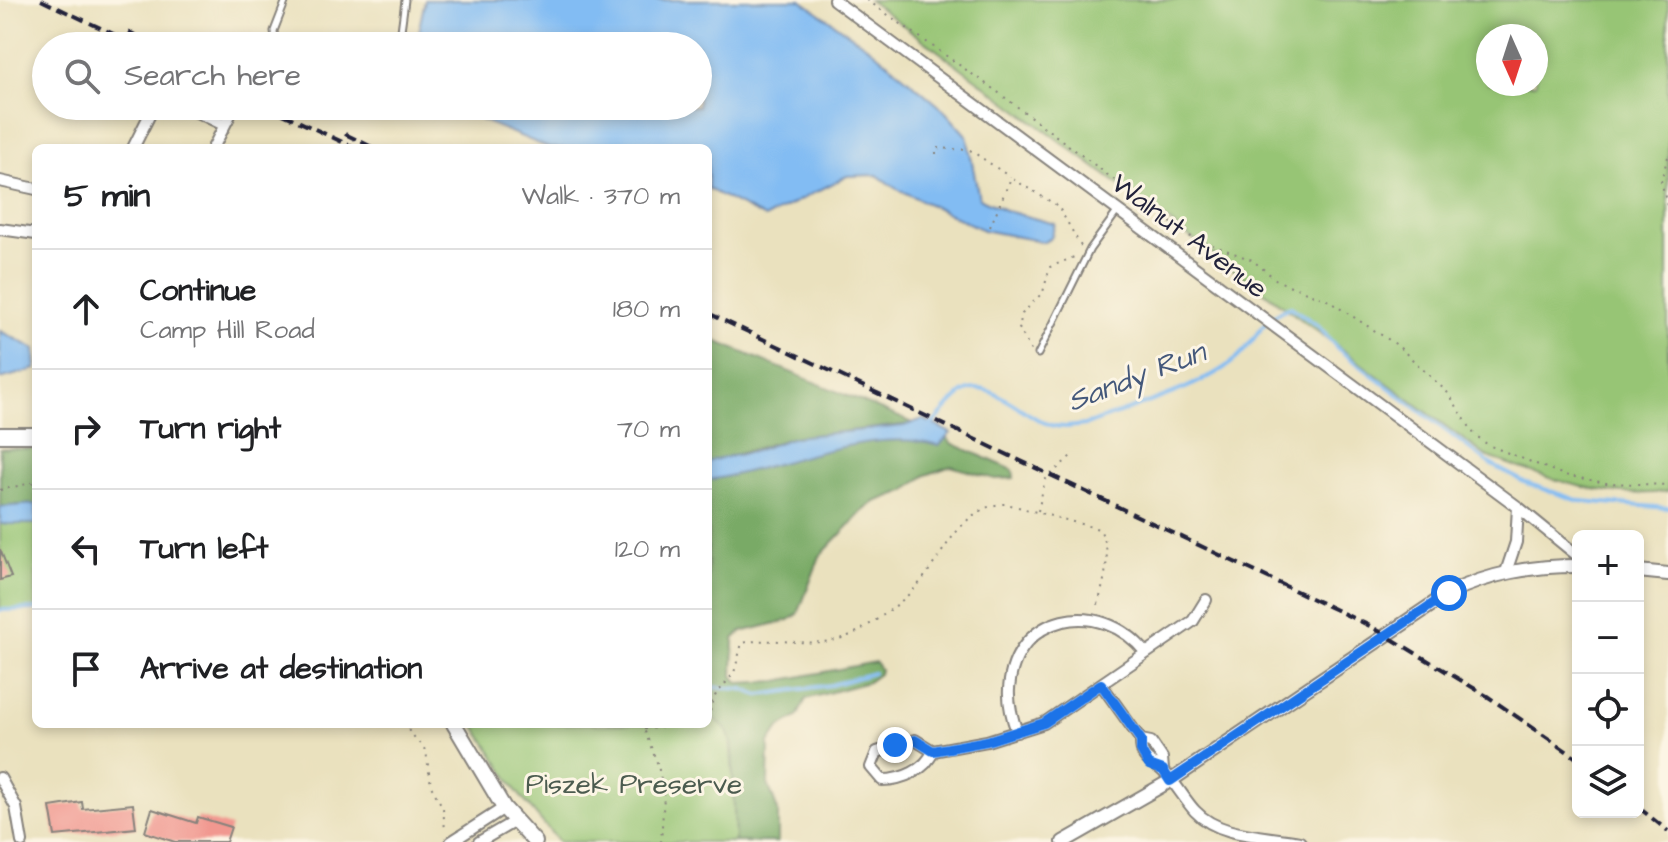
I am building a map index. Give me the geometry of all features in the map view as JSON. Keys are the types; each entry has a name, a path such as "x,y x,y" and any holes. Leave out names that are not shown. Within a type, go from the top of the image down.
{"main road":[{"path":"0,435 32,435"},
{"path":"456,728 504,808 535,842"}],"street":[{"name":"Walnut Avenue","path":"834,0 1518,507 1572,551"},
{"path":"135,144 147,120"},
{"path":"215,144 227,120"},
{"path":"0,181 32,188"},
{"path":"0,229 32,233"},
{"path":"1506,572 1516,542 1518,507"},
{"path":"1063,842 1429,605 1469,583 1530,567 1572,566"},
{"path":"1644,572 1668,574"},
{"path":"933,751 923,767 894,780 877,777 871,767 877,752 895,745 915,740 933,751 1044,723 1193,621 1206,600"},
{"path":"1017,732 1009,687 1019,656 1028,643 1057,623 1095,619 1126,631 1146,653"},
{"path":"1101,684 1141,740 1141,751 1149,765 1166,775 1208,822 1248,834 1300,842"},
{"path":"0,778 16,807 22,842"},
{"path":"451,842 504,808"},
{"path":"479,842 515,821"}],"lane":[{"path":"274,32 286,0"},
{"path":"401,32 405,0"},
{"path":"1038,354 1088,255 1117,211"}],"path":[{"path":"867,0 999,93 1189,236 1252,260 1278,281 1327,300 1397,345 1449,394 1474,434 1488,445 1564,475 1606,483 1668,485"},
{"path":"936,142 936,154"},
{"path":"936,148 970,150 1058,206 1088,255 1071,257 1050,267 1043,292 1022,314 1019,328 1022,340 1028,350 1038,354"},
{"path":"1668,157 1661,180 1668,210"},
{"path":"990,227 1011,178"},
{"path":"1038,512 1045,480 1072,455"},
{"path":"0,490 32,483"},
{"path":"712,707 716,695 737,665 740,645 746,641 819,644 853,634 908,596 956,533 981,511 1007,504 1083,522 1103,534 1105,570 1095,619"},
{"path":"406,728 426,751 431,786 443,808 451,842"},
{"path":"656,728 644,729 658,765 664,796 661,842"}],"green space":[{"path":"869,0 1668,0 1668,491 1622,493 1552,479 1486,456"},
{"path":"712,340 912,424 794,437 712,462"},
{"path":"947,437 951,443 1013,470 1014,478 995,479 951,466 926,475 905,491 875,502 820,556 798,614 789,620 741,632 734,639 733,676 739,683 777,681 875,662 880,669 879,674 868,682 806,699 797,717 779,728 769,743 768,784 778,811 778,842 735,842 732,744 726,729 712,717 712,479 854,444 912,441 939,446"},
{"path":"0,448 32,449 32,504 0,507"},
{"path":"0,455 32,455 32,610 0,609"},
{"name":"Piszek Preserve","path":"712,496 738,842 559,842 517,792 477,728 712,728"}],"water":[{"path":"425,0 801,0 875,52 943,109 967,136 979,198 1007,211 1055,224 1051,238 1044,242 983,230 895,188 877,175 847,176 765,218 712,191 712,144 539,144 481,120 712,120 712,32 420,32"},
{"path":"0,331 32,347 32,370 0,379"},
{"path":"923,419 951,433 939,446 912,441 854,444 712,479 713,460 752,452 794,437 904,426"},
{"path":"32,504 32,524 0,524 0,507"}],"building":[{"path":"0,549 11,577 0,580"},
{"path":"82,802 83,809 133,804 136,828 55,836 50,807"},
{"path":"152,809 196,823 198,817 231,827 226,842 175,842 145,832"}],"waterway":[{"name":"Sandy Run","path":"931,425 959,396 972,389 1004,398 1048,424 1064,427 1086,425 1166,396 1225,368 1275,315 1291,307 1318,326 1338,349 1490,464 1526,483 1580,501 1668,508"},
{"path":"0,610 32,609"},
{"path":"712,687 742,689 759,695 831,685 873,673"}],"railway":[{"path":"41,0 109,32"},
{"path":"296,120 347,144"},
{"path":"345,134 366,144"},
{"path":"712,315 1372,627 1487,696 1572,755"},
{"path":"1644,812 1668,831"}],"route":[{"path":"895,745 915,740 930,746 933,751 987,741 1044,723 1101,684 1141,740 1141,751 1149,765 1163,770 1170,781 1449,593"}]}
